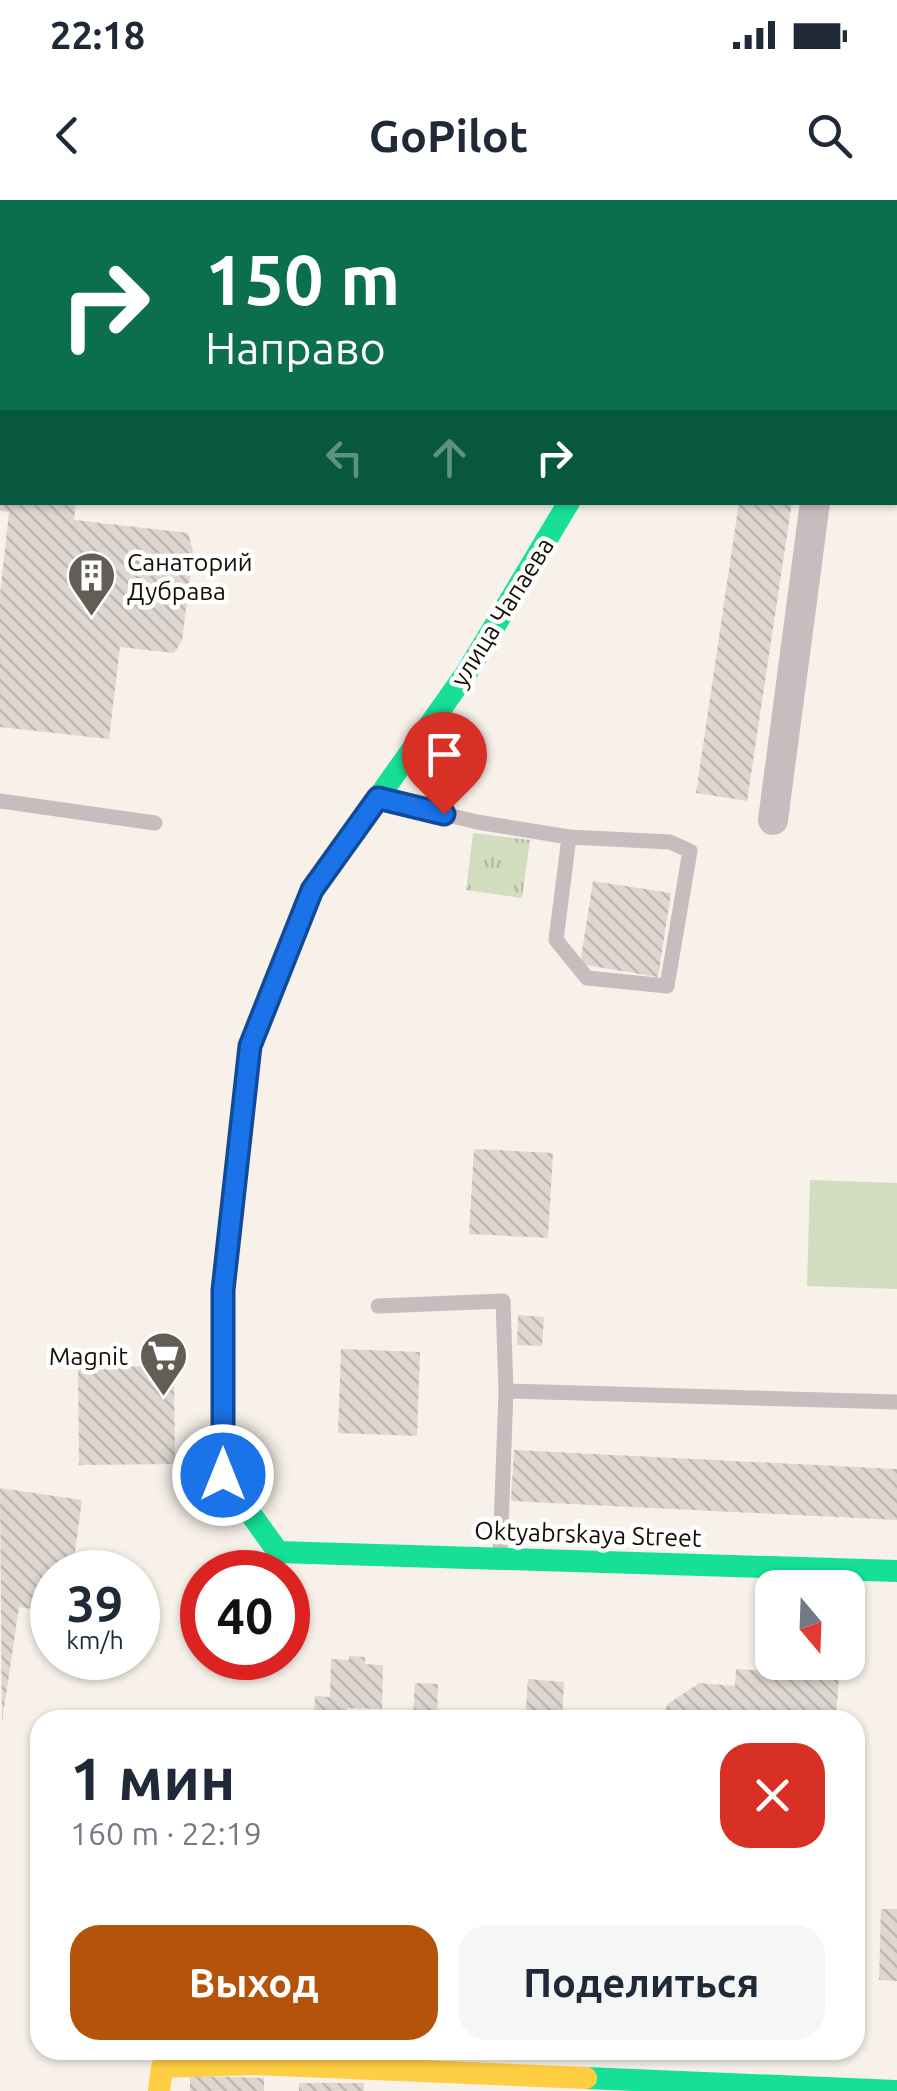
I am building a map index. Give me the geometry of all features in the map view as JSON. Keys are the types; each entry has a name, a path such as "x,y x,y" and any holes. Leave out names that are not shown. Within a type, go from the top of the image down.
{"street":[{"name":"улица Чапаева","path":"277,1550 223,1475 223,1290 250,1046 312,890 467,672 567,505"},
{"path":"773,820 815,505"},
{"name":"Oktyabrskaya Street","path":"310,1553 897,1571"},
{"path":"159,2091 162,2067 253,2064 896,2091"}],"lane":[{"path":"378,798 477,822 569,837 670,842 690,851 667,986 587,978 556,940 569,837"},
{"path":"0,801 155,823"},
{"path":"378,1306 502,1301 506,1390 500,1559"},
{"path":"506,1390 897,1402"}],"green space":[{"path":"473,833 530,840 522,898 466,890"},
{"path":"810,1180 897,1183 897,1289 807,1286"}],"building":[{"name":"Санаторий Дубрава","path":"0,505 76,505 74,520 188,533 193,551 182,641 174,653 120,647 109,739 0,727 0,594 9,512 0,511"},
{"path":"739,505 792,505 747,801 696,793"},
{"path":"593,881 671,893 658,977 580,964"},
{"path":"474,1149 553,1153 548,1238 469,1234"},
{"path":"518,1315 544,1317 542,1346 517,1345"},
{"path":"341,1349 420,1352 417,1436 338,1433"},
{"path":"174,1366 175,1464 79,1465 78,1367"},
{"path":"514,1450 897,1469 897,1520 511,1501"},
{"path":"0,1488 82,1500 75,1550 30,1550 30,1609 19,1607 2,1722"},
{"path":"349,1656 365,1657 365,1664 383,1665 382,1709 314,1710 315,1696 330,1697 331,1659 349,1660"},
{"path":"736,1669 755,1670 755,1680 839,1680 837,1710 665,1710 699,1683 735,1686"},
{"path":"528,1679 564,1682 563,1710 526,1710"},
{"path":"415,1683 438,1684 437,1710 414,1710"},
{"path":"881,1909 897,1909 897,1981 879,1980"},
{"path":"190,2076 264,2078 264,2091 190,2091"},
{"path":"299,2083 364,2083 364,2091 299,2091"}],"traffic: fast":[{"path":"272,992 312,891 467,672 567,505"},
{"path":"223,1460 223,1475 278,1552 897,1571"},
{"path":"586,2078 896,2091"}],"traffic: slow":[{"path":"159,2091 162,2067 253,2064 586,2078"}],"traffic: jam":[{"path":"223,1460 223,1290 250,1047 272,992"}],"place":[{"name":"Санаторий Дубрава","path":"92,618"},
{"name":"Magnit","path":"163,1398"}],"route":[{"path":"223,1475 223,1290 250,1046 312,890 378,798 444,814"}]}
